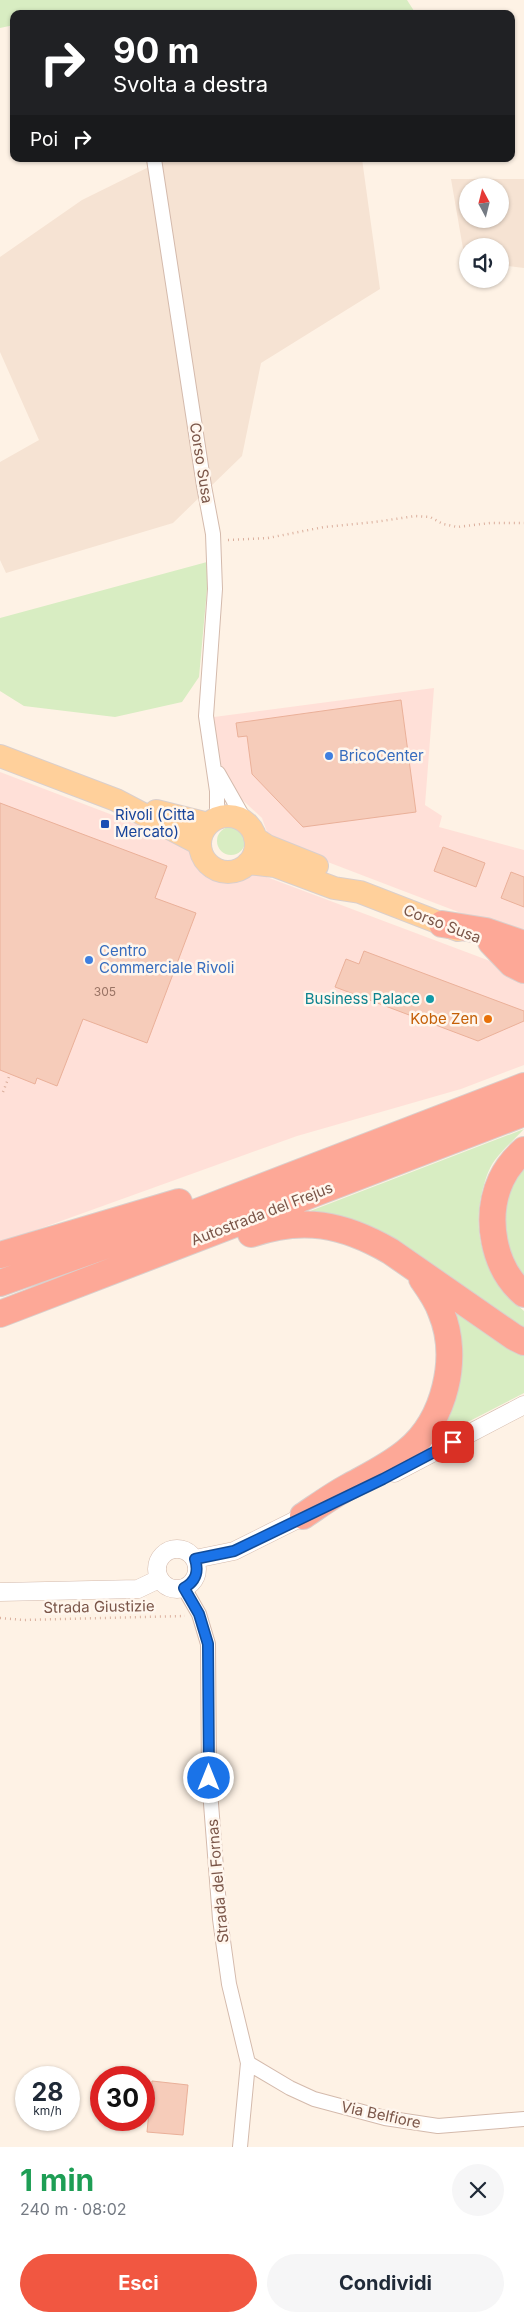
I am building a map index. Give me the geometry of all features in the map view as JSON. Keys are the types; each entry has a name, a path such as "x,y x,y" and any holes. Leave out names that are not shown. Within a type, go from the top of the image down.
{"highway":[{"path":"442,924 486,931 524,944"},
{"path":"491,942 512,964 524,970"},
{"name":"Autostrada del Frejus","path":"0,1282 150,1230 524,1086"},
{"name":"Autostrada del Frejus","path":"0,1314 524,1113"},
{"path":"524,1150 501,1179 494,1200 492,1223 495,1246 504,1269 524,1294"},
{"path":"0,1255 168,1206 248,1178 305,1171"},
{"path":"27,1304 80,1297 203,1250 285,1224 318,1225 348,1231 369,1239 524,1342"},
{"path":"303,1516 408,1451 423,1434 436,1412 449,1373 447,1330 442,1312 414,1268"}],"main road":[{"path":"0,756 116,800 208,829 233,817 251,831 255,849 248,863 234,871 218,870 205,859 208,829"},
{"name":"Corso Susa","path":"251,831 267,846 338,875 360,892"},
{"name":"Corso Susa","path":"248,863 275,866 334,888 360,892 524,955"}],"street":[{"name":"Corso Susa","path":"154,162 214,545 215,589 206,716 218,791 208,829"},
{"name":"Corso Susa","path":"215,768 251,831"},
{"path":"195,1559 234,1551 383,1479 524,1404"},
{"path":"178,1549 191,1554 195,1559 197,1566 195,1579 184,1588 173,1589 159,1579 157,1565 164,1553 178,1549"},
{"path":"0,1592 138,1589 159,1579"},
{"name":"Strada del Fornas","path":"184,1588 199,1614 208,1644 209,1778 220,1919 229,1984 248,2063 240,2147"},
{"name":"Via Belfiore","path":"248,2063 290,2088 314,2099 386,2118 438,2126 524,2119"}],"path":[{"path":"214,545 229,540 268,538 330,526 415,516 430,518 457,528 490,523 524,523"},
{"path":"4,1092 10,1074"},
{"name":"Strada Giustizie","path":"0,1618 24,1620 135,1616 172,1617 199,1614"}],"shaded area":[{"path":"159,162 362,162 380,289 261,363 242,456 173,523 6,573 0,560 0,462 39,440 0,352 0,257 82,200"},
{"path":"451,179 459,179 459,225"},
{"path":"509,179 524,179 524,268 509,266 509,238 461,238 459,228 509,228"},
{"path":"434,688 425,805 442,816 439,827 524,850 524,937 278,843 268,835 262,818 236,794 225,777 219,759 214,717"},
{"path":"0,772 170,837 194,853 212,875 234,883 241,877 252,875 264,876 511,969 524,976 524,1065 461,1089 297,1136 0,1243"}],"green space":[{"path":"0,0 407,0 413,10 10,10 10,26 0,28"},
{"path":"207,562 207,589 199,677 182,702 115,717 24,706 0,691 0,618"},
{"path":"231,827 241,831 245,841 241,851 231,855 221,851 217,841 221,831"},
{"path":"524,1129 498,1156 489,1171 482,1192 479,1226 485,1258 492,1272 500,1286 524,1311 524,1330 305,1213"},
{"path":"524,1163 524,1279 505,1240 501,1219 507,1193"},
{"path":"446,1302 524,1353 524,1393 427,1443"}],"building":[{"name":"BricoCenter","path":"401,700 416,812 303,827 252,774 247,736 238,737 236,723"},
{"name":"Centro Commerciale Rivoli","path":"0,803 167,866 155,898 196,913 147,1043 83,1019 57,1086 37,1078 35,1084 0,1070"},
{"path":"443,847 485,863 476,887 434,871"},
{"path":"511,872 524,877 524,907 501,898"},
{"name":"Business Palace","path":"364,951 524,1011 524,1021 478,1041 335,987 346,959 359,964"},
{"path":"155,2081 188,2085 183,2135 147,2132 155,2131"}],"place":[{"name":"BricoCenter","path":"329,756"},
{"name":"Rivoli (Citta Mercato)","path":"105,824"},
{"name":"Centro Commerciale Rivoli","path":"89,960"},
{"name":"Business Palace","path":"430,999"},
{"name":"Kobe Zen","path":"488,1019"}],"route":[{"path":"209,1778 208,1644 199,1614 184,1588 195,1579 197,1573 195,1559 234,1551 383,1479 453,1442"}]}
